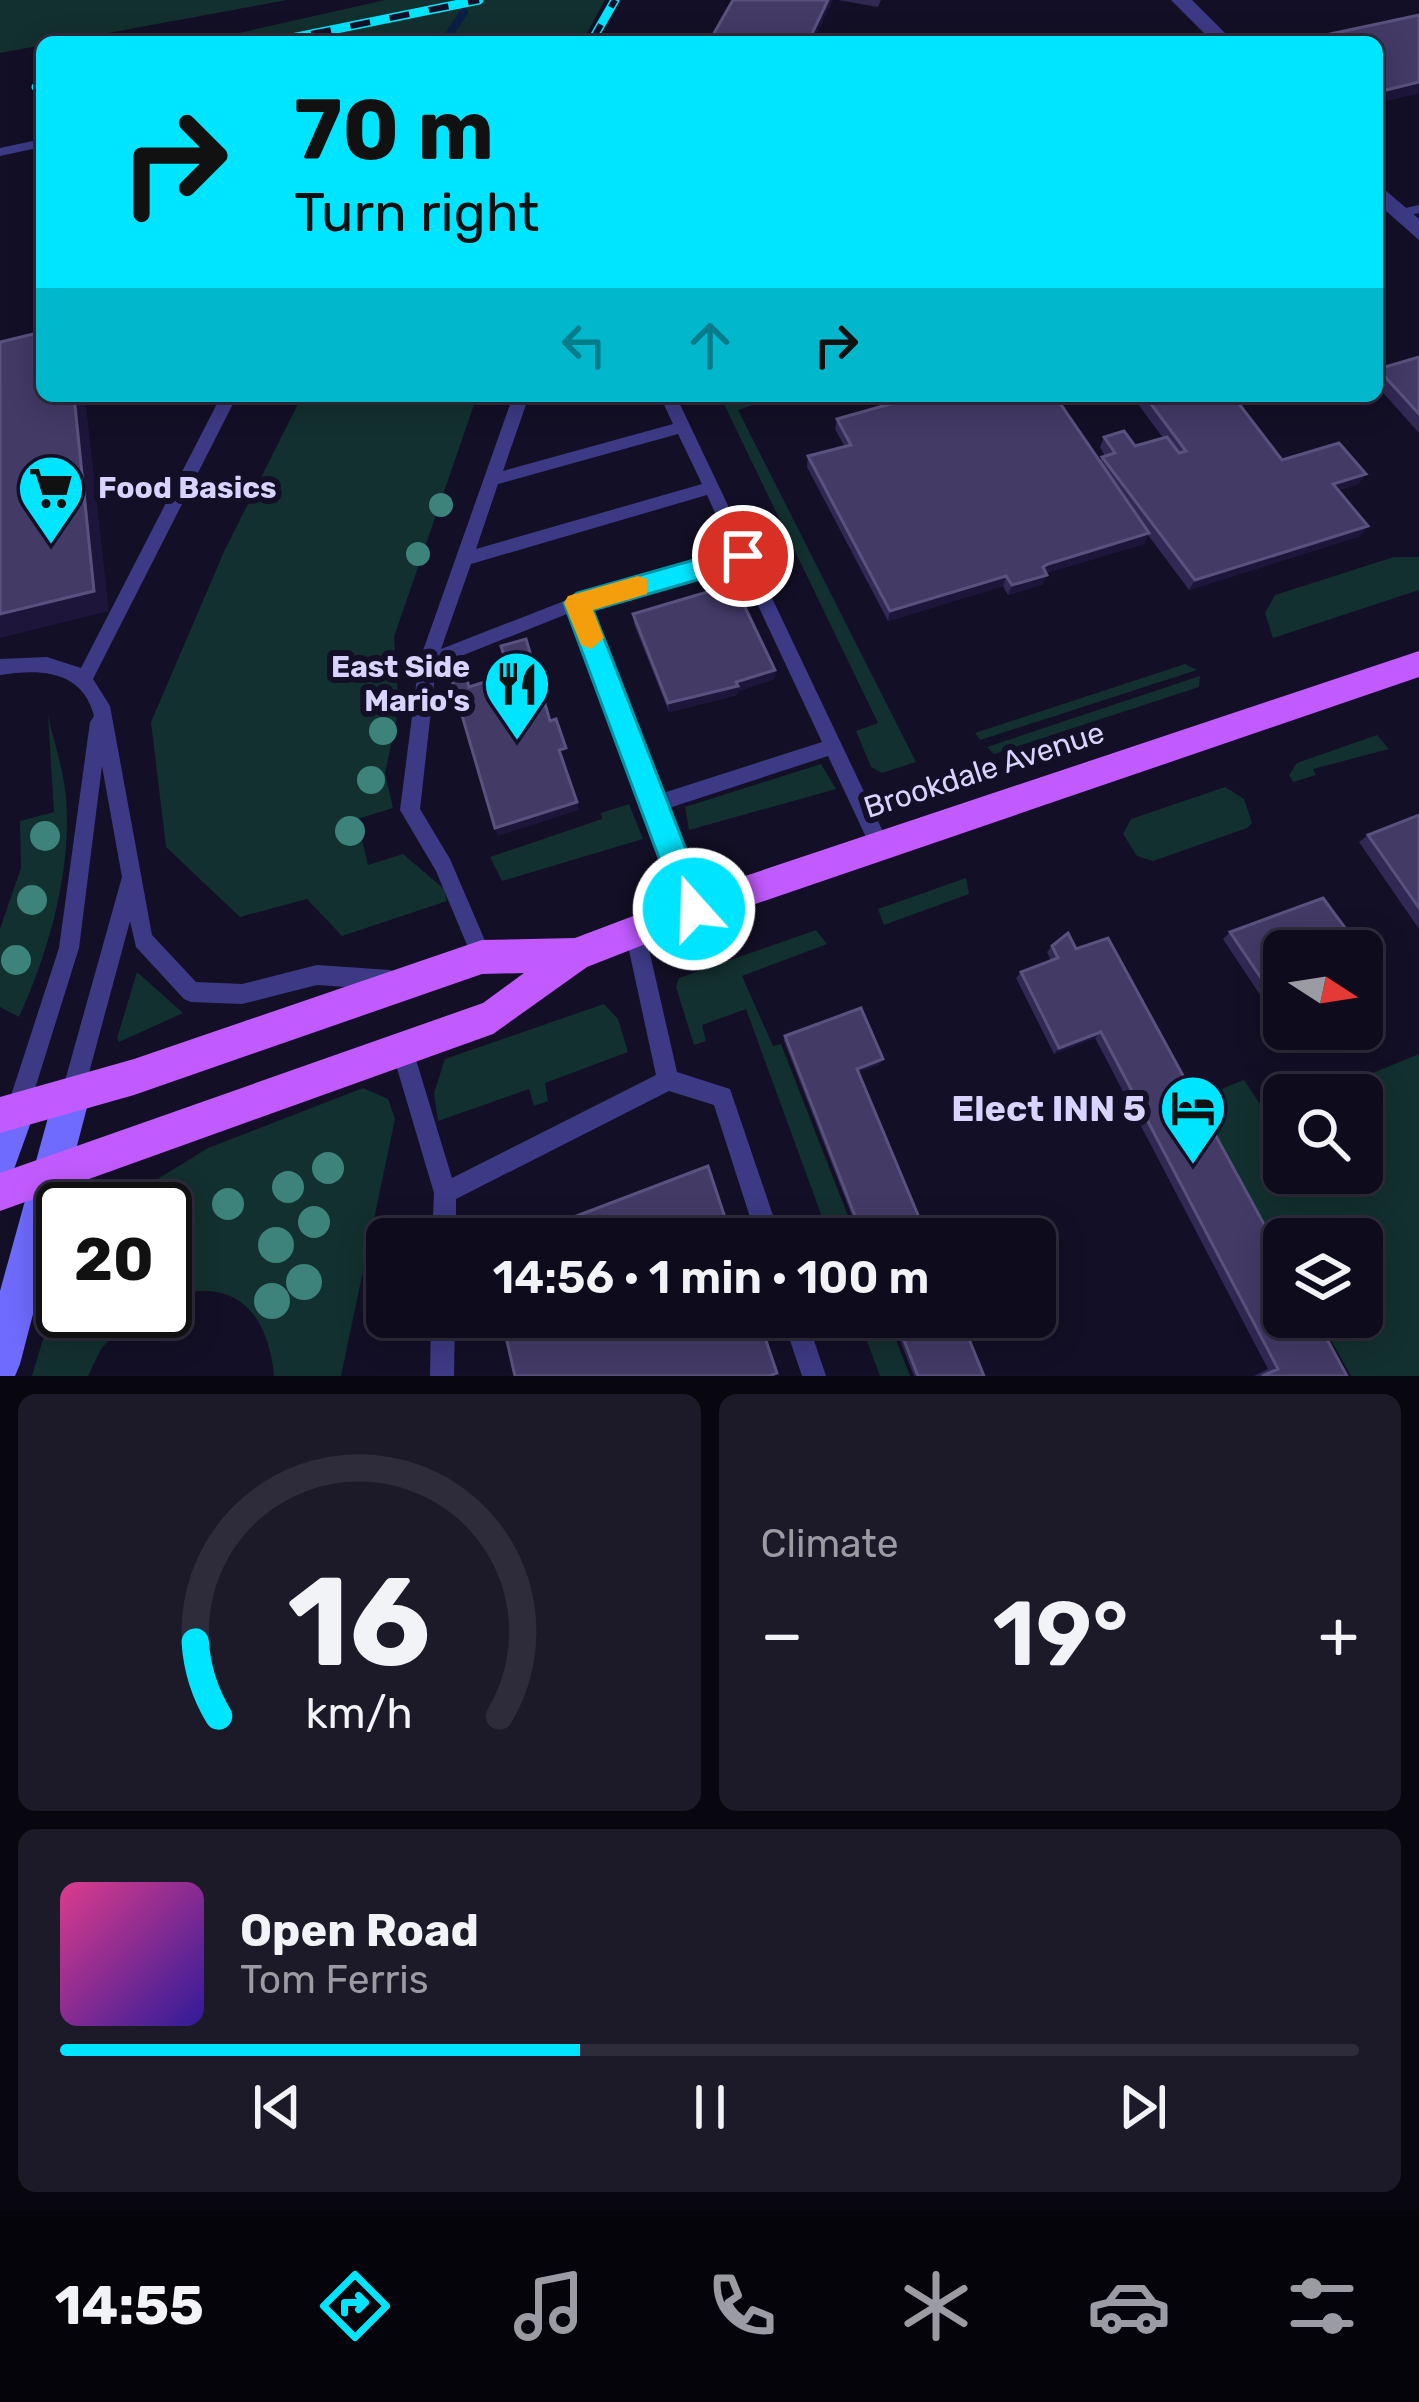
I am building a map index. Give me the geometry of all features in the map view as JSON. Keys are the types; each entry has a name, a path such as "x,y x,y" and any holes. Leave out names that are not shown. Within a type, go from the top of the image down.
{"main road":[{"name":"Brookdale Avenue","path":"0,1192 493,1017 575,955 694,909 1419,664"},
{"name":"Brookdale Avenue","path":"9,1113 482,957 575,955"},
{"path":"0,1364 72,1096"},
{"path":"0,1159 9,1113"}],"street":[{"path":"1181,0 1218,36"},
{"path":"1383,194 1410,211 1419,232"}],"lane":[{"path":"0,152 36,144"},
{"path":"86,676 226,402"},
{"path":"482,957 443,865 410,810 428,662 518,402"},
{"path":"671,402 880,846"},
{"path":"491,480 682,427"},
{"path":"464,559 711,488"},
{"path":"428,662 577,603 743,556"},
{"path":"577,603 694,909"},
{"path":"0,667 62,666 86,676 101,706 143,940 191,992 242,994 317,975 402,981"},
{"path":"9,1113 69,947 101,706"},
{"path":"655,804 831,747"},
{"path":"72,1096 132,874"},
{"path":"635,932 668,1080"},
{"path":"402,1048 445,1193 444,1218"},
{"path":"445,1193 668,1080 722,1097 762,1218"},
{"path":"442,1376 443,1338"},
{"path":"801,1338 814,1376"}],"green space":[{"path":"0,0 287,0 92,36 36,36 36,46 0,53"},
{"path":"385,0 605,0 585,36 226,36"},
{"path":"299,402 475,402 394,637 399,708 385,773 393,808 357,819 368,865 403,854 444,889 447,901 342,936 307,899 240,917 166,847 151,722 223,554"},
{"path":"723,402 763,402 738,410 916,762 882,773 871,767 856,731 878,723"},
{"path":"1394,557 1419,557 1419,590 1273,638 1265,613 1275,595"},
{"path":"1185,664 1197,670 980,740 975,733"},
{"path":"1200,676 1199,687 994,754 987,747"},
{"path":"48,716 65,788 65,853 49,938 19,1017 0,1007 0,929 21,868 20,821 54,812"},
{"path":"1377,735 1389,749 1313,769 1316,775 1293,782 1289,775 1297,763"},
{"path":"821,764 836,789 689,830 685,807"},
{"path":"1225,787 1244,799 1252,823 1247,828 1153,861 1137,856 1123,834 1131,819"},
{"path":"629,804 643,839 502,881 490,857 602,819 601,813"},
{"path":"966,878 969,894 884,925 878,909"},
{"path":"816,930 827,944 742,976 773,1046 781,1044 849,1218 822,1218 746,1009 702,1025 706,1041 694,1045 676,987 679,978"},
{"path":"137,972 183,1013 119,1042 117,1038"},
{"path":"604,1004 618,1019 628,1052 545,1083 548,1101 534,1106 529,1089 438,1121 434,1093 445,1059"},
{"path":"1419,1054 1419,1376 1351,1376 1330,1338 1383,1338 1383,1218 1263,1219 1196,1099 1244,1080 1263,1108 1263,1194 1383,1194 1383,1074 1370,1074"},
{"path":"363,1088 388,1099 395,1119 374,1218 366,1218 366,1257 341,1376 274,1376 255,1316 227,1295 192,1292 192,1182 153,1182 208,1148"},
{"path":"43,1338 111,1338 88,1376 32,1376"},
{"path":"866,1338 895,1338 910,1376 880,1376"}],"building":[{"path":"733,0 828,0 811,36 712,36"},
{"path":"1419,15 1419,82 1383,87 1383,36 1326,35"},
{"name":"Food Basics","path":"36,333 36,402 75,402 94,591 0,614 0,342"},
{"path":"1419,357 1419,414 1383,374 1383,368"},
{"path":"897,402 1059,402 1149,533 1048,564 1043,567 1047,575 1012,585 1006,576 890,611 808,456 851,445 837,419"},
{"path":"1149,402 1238,402 1282,460 1339,443 1366,474 1333,484 1368,526 1195,580 1102,457 1115,453 1104,437 1124,431 1135,446 1167,437 1179,453 1186,451"},
{"path":"734,584 775,670 736,682 738,686 668,703 633,614"},
{"name":"East Side Mario's","path":"526,639 550,721 556,719 566,748 559,750 577,802 495,828 447,664 461,660 469,687 510,674 501,646"},
{"path":"1419,815 1419,908 1368,835"},
{"path":"1323,898 1347,930 1263,930 1263,981 1230,932"},
{"name":"Elect INN 5","path":"1068,933 1076,949 1108,938 1263,1222 1263,1338 1326,1338 1347,1376 1262,1376 1278,1369 1101,1032 1059,1048 1021,972 1058,958 1052,946"},
{"name":"Elect INN 5","path":"861,1008 883,1059 857,1069 919,1218 856,1218 785,1036"},
{"path":"708,1166 725,1218 571,1218"},
{"path":"506,1338 765,1338 777,1373 769,1376 515,1376"},
{"path":"903,1338 969,1338 984,1376 918,1376"}],"waterway":[{"path":"448,36 464,12"}],"railway":[{"path":"302,36 479,0"},
{"path":"594,36 615,0"}],"slow traffic":[{"path":"591,638 577,603 638,586"}],"place":[{"name":"Food Basics","path":"51,547"},
{"name":"East Side Mario's","path":"517,743"},
{"name":"Elect INN 5","path":"1193,1167"}],"route":[{"path":"694,909 577,603 743,556"}]}
